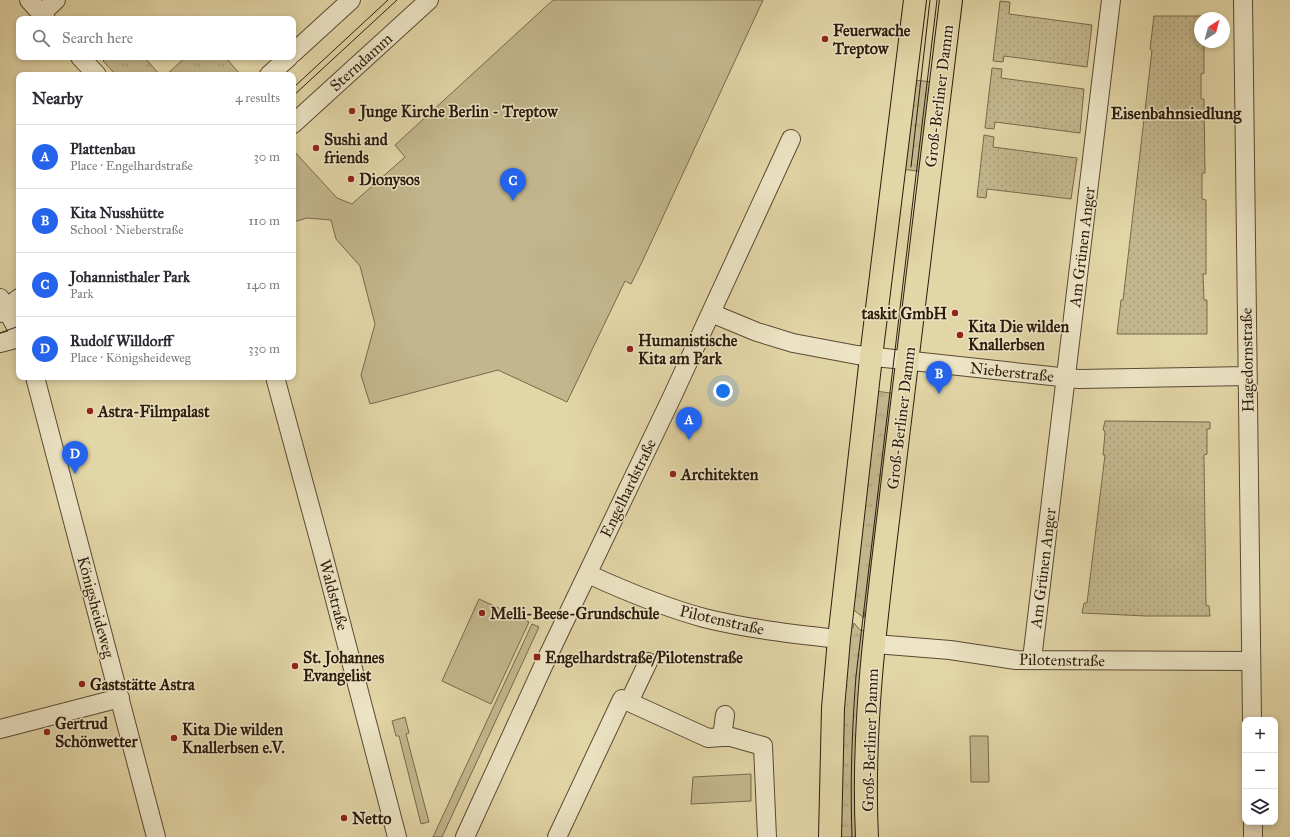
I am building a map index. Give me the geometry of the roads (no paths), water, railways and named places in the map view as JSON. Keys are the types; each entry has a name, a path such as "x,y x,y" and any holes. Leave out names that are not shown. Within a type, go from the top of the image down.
{"main road":[{"path":"830,837 833,708 839,639 871,356 915,0"},
{"name":"Groß-Berliner Damm","path":"867,837 865,772 866,737 874,644 951,0"}],"street":[{"path":"29,0 42,16"},
{"path":"44,16 56,0"},
{"path":"296,50 351,0"},
{"name":"Sterndamm","path":"296,121 429,0"},
{"name":"Am Grünen Anger","path":"1033,660 1111,0"},
{"name":"Hagedornstraße","path":"1242,0 1252,717"},
{"path":"83,60 94,72"},
{"path":"272,72 286,60"},
{"name":"Engelhardstraße","path":"464,837 791,139"},
{"path":"6,304 16,326"},
{"name":"Nieberstraße","path":"711,312 757,332 793,343 871,356 1079,379 1248,376"},
{"path":"0,343 16,339"},
{"name":"Königsheideweg","path":"36,380 156,837"},
{"name":"Waldstraße","path":"276,380 396,837"},
{"name":"Pilotenstraße","path":"588,574 618,588 704,618 765,630 839,639"},
{"name":"Pilotenstraße","path":"874,644 950,650 1016,660 1251,661"},
{"path":"629,702 648,662"},
{"path":"0,728 120,698"},
{"path":"557,837 622,699 708,738 731,737 763,746 767,837"},
{"path":"722,737 725,715"},
{"path":"1253,825 1253,837"}],"tram line":[{"path":"296,85 388,0"},
{"path":"296,93 397,0"},
{"path":"911,167 930,0"},
{"path":"852,837 852,756 856,676 937,0"},
{"path":"0,333 16,327"}],"place":[{"name":"Feuerwache Treptow","path":"825,39"},
{"name":"Junge Kirche Berlin - Treptow","path":"352,111"},
{"name":"Sushi and friends","path":"316,148"},
{"name":"Dionysos","path":"351,179"},
{"name":"Johannisthaler Park","path":"513,201"},
{"name":"taskit GmbH","path":"955,313"},
{"name":"Kita Die wilden Knallerbsen","path":"960,335"},
{"name":"Humanistische Kita am Park","path":"630,349"},
{"name":"Kita Nusshütte","path":"939,394"},
{"name":"Astra-Filmpalast","path":"90,411"},
{"name":"Plattenbau","path":"689,440"},
{"name":"Rudolf Willdorff","path":"75,474"},
{"name":"Architekten","path":"673,474"},
{"name":"Melli-Beese-Grundschule","path":"482,613"},
{"name":"Engelhardstraße/Pilotenstraße","path":"537,657"},
{"name":"St. Johannes Evangelist","path":"295,666"},
{"name":"Gaststätte Astra","path":"82,684"},
{"name":"Gertrud Schönwetter","path":"47,732"},
{"name":"Kita Die wilden Knallerbsen e.V.","path":"174,738"},
{"name":"Netto","path":"344,818"}],"district":[{"name":"Eisenbahnsiedlung","path":"1176,113"}]}
